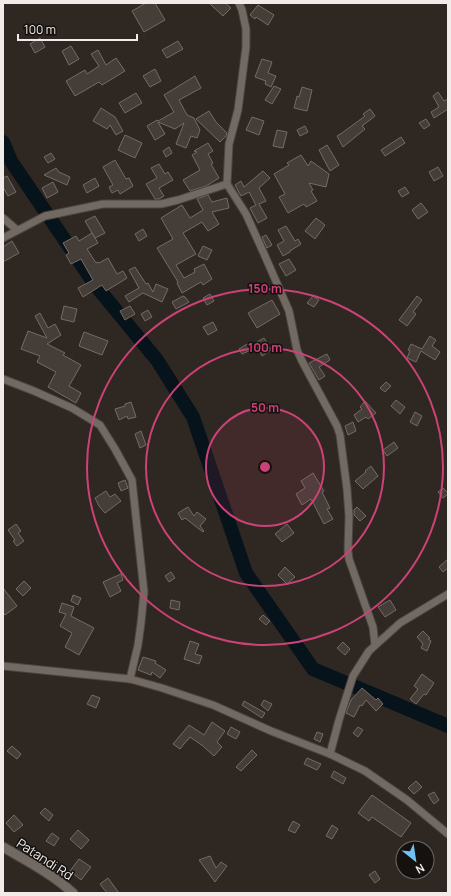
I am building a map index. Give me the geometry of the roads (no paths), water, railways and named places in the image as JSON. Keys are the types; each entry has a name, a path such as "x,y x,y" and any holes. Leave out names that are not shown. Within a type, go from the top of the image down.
{"street":[{"path":"239,3 246,29 246,47 238,110 229,144 227,184 246,214 265,256 289,311 297,350 337,426 340,435 349,516 349,558 373,627 375,645"},
{"path":"3,238 45,216 103,204 162,204 173,202 227,184"},
{"path":"3,218 17,230"},
{"path":"3,379 72,408 100,425 116,449 132,480 144,592 138,645 130,679"},
{"path":"330,754 339,720 354,676 364,658 375,645 400,623 448,594"},
{"path":"3,666 130,679 213,705 271,731 330,754 365,771 407,800 448,834"},
{"name":"Patandi Rd","path":"3,847 41,869 62,883 73,893"}],"waterway":[{"path":"3,142 11,161 96,286 157,360 193,417 246,573 313,669 448,726"}]}
